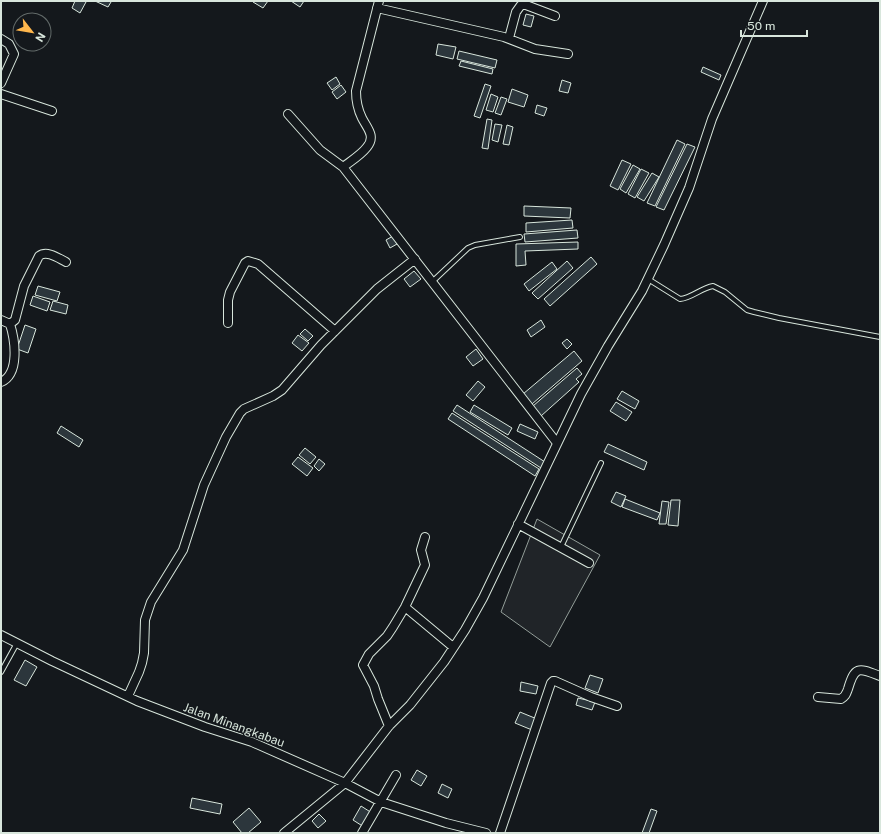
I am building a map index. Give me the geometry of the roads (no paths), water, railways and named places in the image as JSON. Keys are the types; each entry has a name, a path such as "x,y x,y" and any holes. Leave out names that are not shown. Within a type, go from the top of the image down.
{"street":[{"path":"284,833 344,783 389,726 410,705 429,681 453,647 483,598 581,394 608,346 642,291 664,245 689,188 712,119 763,1"},
{"path":"343,167 365,149 370,142 371,133 362,118 358,106 356,91 378,4 509,38 535,49 568,54"},
{"path":"509,38 516,12 522,5 526,5 555,16"},
{"path":"1,40 9,44 14,54 1,83"},
{"path":"1,94 52,111"},
{"path":"288,114 320,150 343,167 557,443"},
{"path":"10,324 15,320 24,286 39,256 42,254 47,254 66,262"},
{"path":"128,696 142,663 144,653 145,620 148,611 158,589 183,550 204,484 226,437 240,413 244,409 273,396 282,390 335,331 377,289 414,259"},
{"path":"228,323 228,300 230,292 245,263 252,261 258,264 283,285 335,331"},
{"path":"1,320 10,324"},
{"path":"1,382 7,379 14,364 14,342 10,324"},
{"path":"518,524 589,563"},
{"path":"389,726 374,686 363,664 369,654 394,627 405,607 425,565 421,550 425,537"},
{"path":"405,607 453,647"},
{"name":"Jalan Minangkabau","path":"1,635 52,661 128,696 206,727 252,742 344,783 381,802 460,830 486,833"},
{"path":"818,697 844,698 854,672 859,670 864,670 880,676"},
{"path":"500,833 551,683 555,681 590,697 617,706"},
{"path":"362,833 396,775"}],"lane":[{"path":"432,282 468,248 476,245 520,237"},
{"path":"648,278 680,299 686,298 700,290 713,286 726,292 747,310 779,318 880,337"},
{"path":"561,548 601,463"},
{"path":"1,672 17,643"}]}
